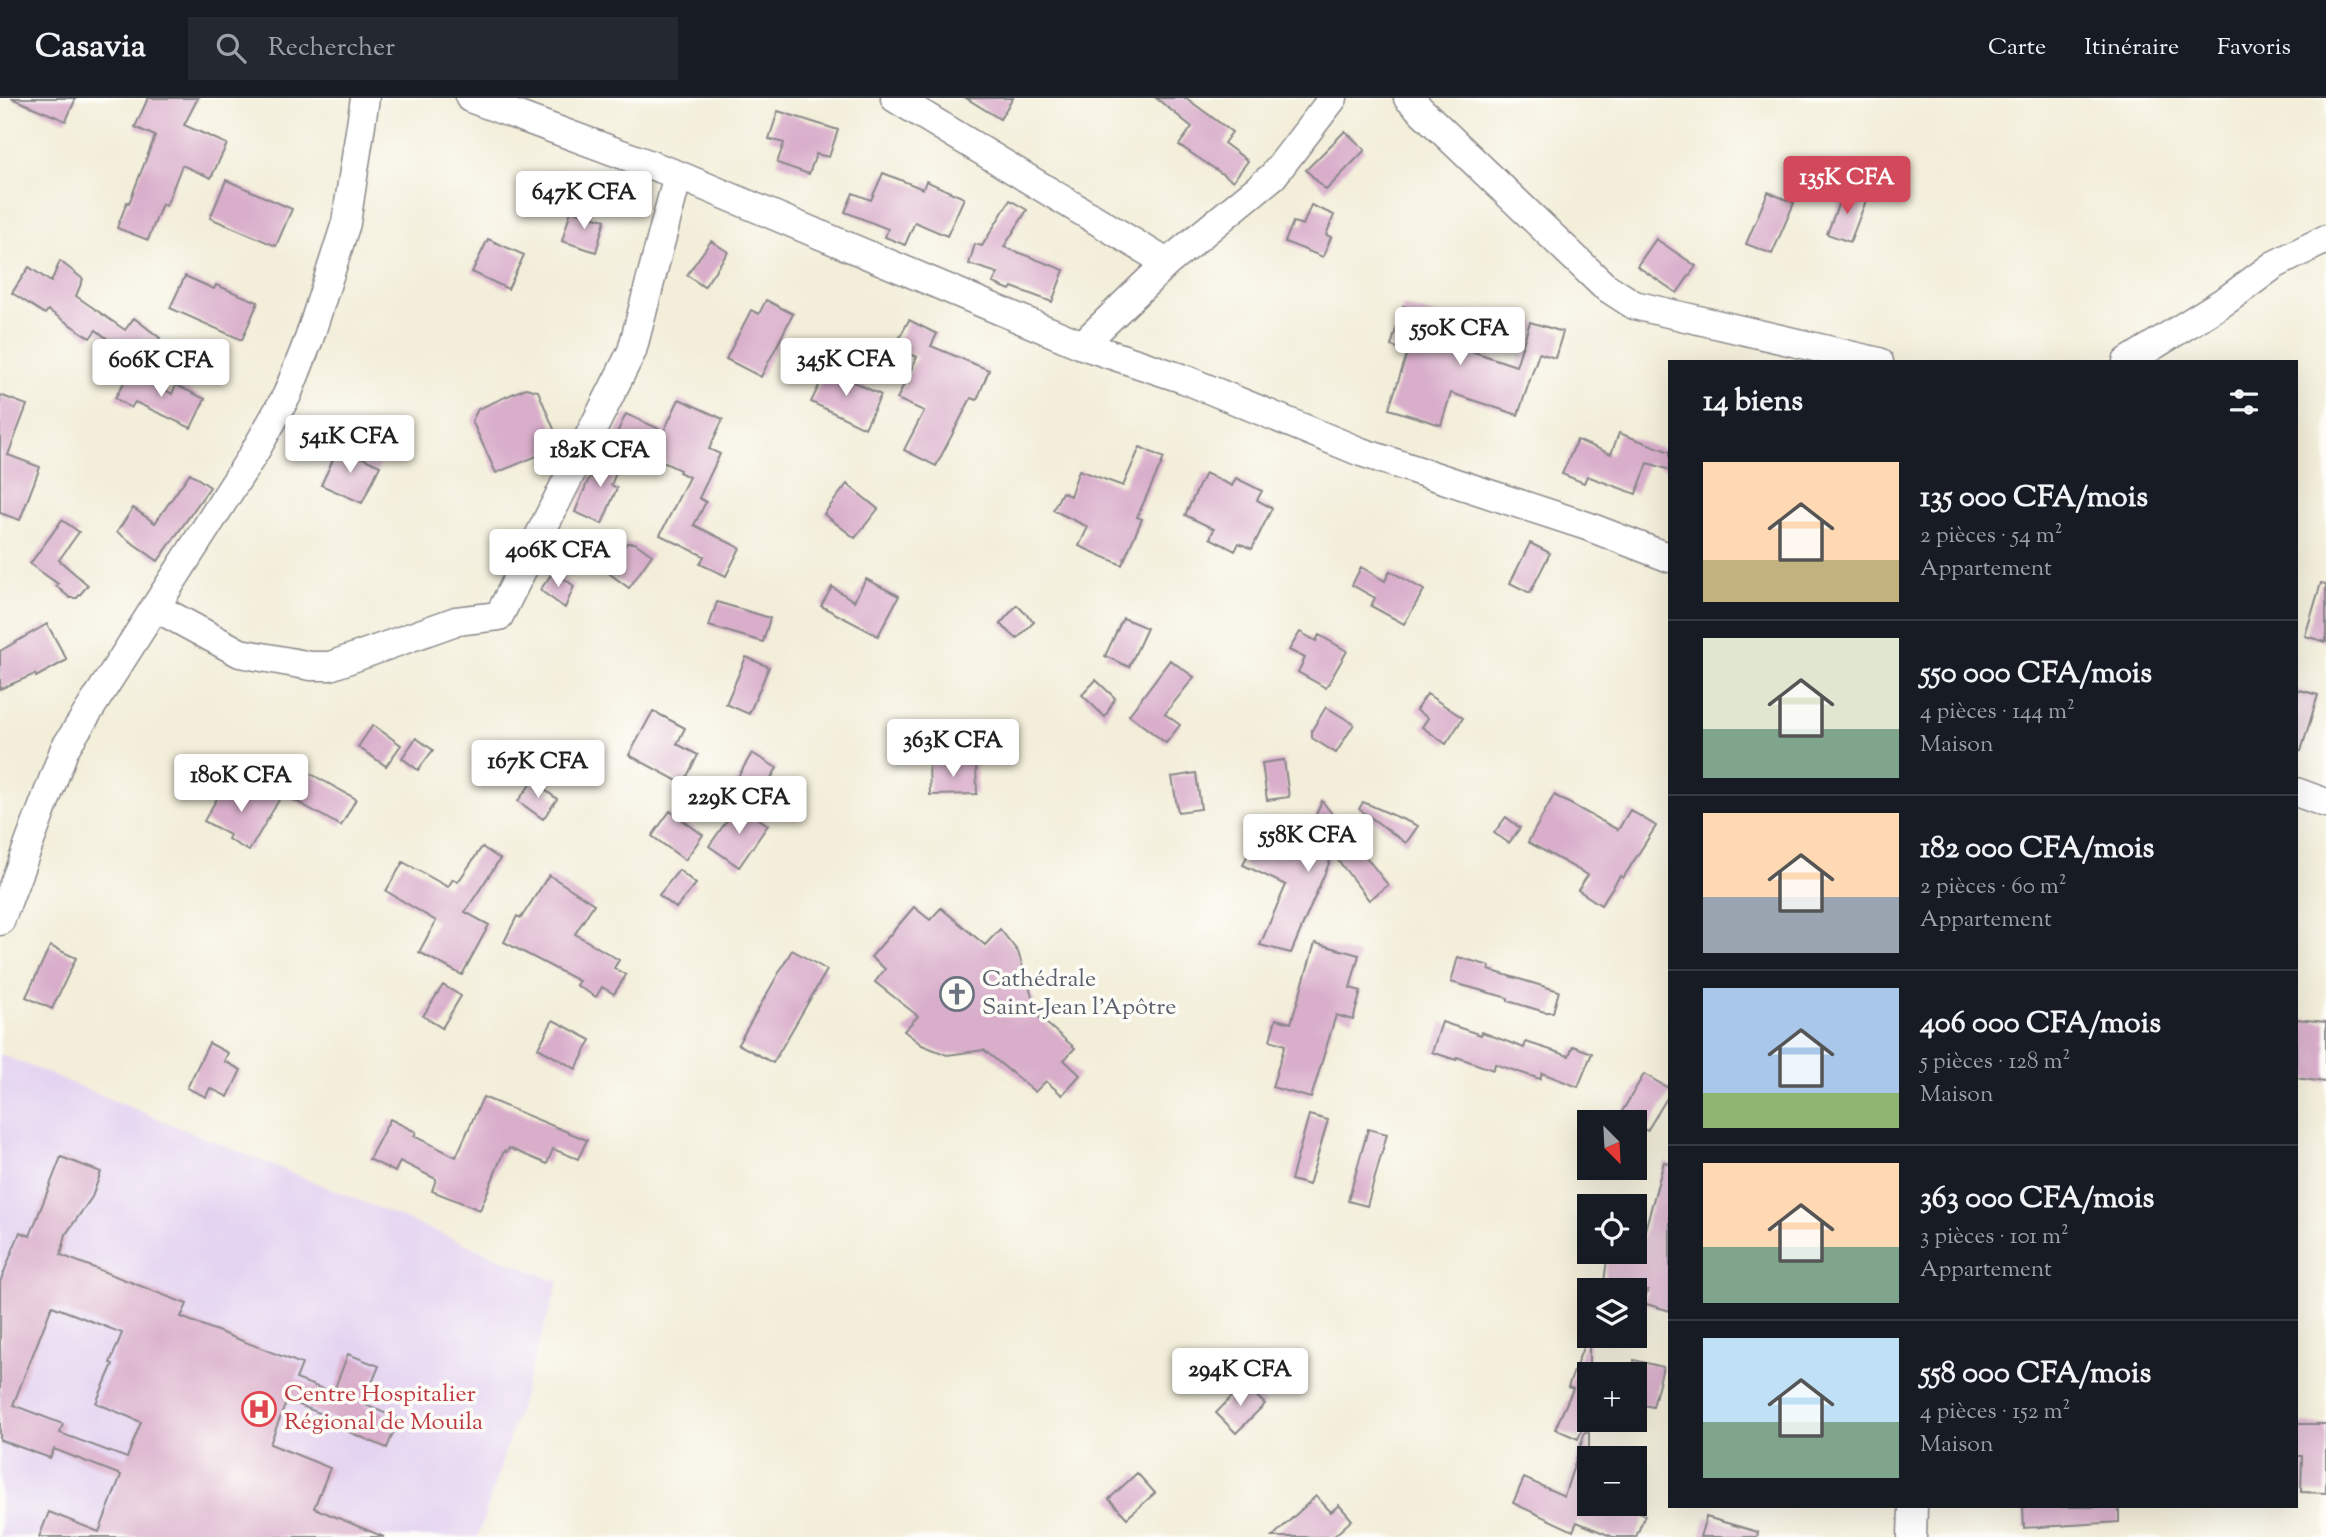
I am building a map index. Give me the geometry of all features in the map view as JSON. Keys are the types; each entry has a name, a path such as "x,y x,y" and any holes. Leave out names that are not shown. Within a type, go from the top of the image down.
{"street":[{"path":"0,922 65,748 254,453 287,396 309,339 346,223 365,98"},
{"path":"470,98 678,175 1082,345 1184,379 1361,452 1587,526 1668,557"},
{"path":"894,98 1167,262"},
{"path":"1082,345 1167,262 1273,176 1333,98"},
{"path":"1408,98 1603,285 1634,305 1870,360"},
{"path":"155,607 240,653 311,666 330,666 456,621 499,616 632,351 678,175"},
{"path":"2130,360 2228,299 2274,265 2326,239"},
{"path":"2298,793 2326,803"},
{"path":"1912,1537 1913,1508"}],"shaded area":[{"name":"Centre Hospitalier Régional de Mouila","path":"0,1054 559,1282 478,1537 0,1537"}],"building":[{"path":"11,98 76,98 66,121"},
{"path":"148,98 198,98 184,125 227,144 211,178 182,165 166,206 162,204 148,240 117,228 155,136 135,127"},
{"path":"966,98 1013,98 1000,119"},
{"path":"1156,98 1186,98 1232,132 1224,143 1248,161 1233,181 1179,145 1192,127"},
{"path":"778,111 838,130 829,157 816,154 809,174 777,163 784,143 769,139"},
{"path":"1345,131 1365,150 1326,190 1306,170"},
{"path":"883,173 923,189 926,181 964,198 947,236 915,222 905,245 885,237 888,229 845,212 853,193 871,200"},
{"path":"226,180 292,209 276,246 210,218"},
{"path":"1844,189 1867,198 1850,242 1827,234"},
{"path":"1768,192 1794,203 1772,254 1746,244"},
{"path":"1010,200 1027,210 1004,247 1064,270 1052,302 993,283 998,273 969,264 975,244 982,246"},
{"path":"1311,205 1334,215 1326,235 1331,237 1323,257 1285,242 1293,222 1303,225"},
{"path":"571,210 605,220 596,252 562,241"},
{"path":"488,239 524,255 508,289 472,272"},
{"path":"1656,239 1696,266 1677,293 1637,266"},
{"path":"711,241 728,252 704,287 687,275"},
{"path":"60,261 83,279 76,296 125,330 134,318 160,338 140,364 96,330 90,338 48,310 45,314 12,293 29,267 51,282"},
{"path":"185,276 214,289 216,285 258,302 242,340 170,308"},
{"path":"766,300 793,314 761,377 726,359 751,310 759,314"},
{"path":"1403,306 1472,326 1465,349 1516,366 1530,322 1563,332 1555,358 1539,353 1518,415 1451,393 1441,425 1389,409 1408,351 1391,346"},
{"path":"909,320 937,334 931,346 989,370 977,400 971,398 936,466 904,450 924,411 897,399 917,357 895,346"},
{"path":"132,369 172,394 176,385 205,399 191,428 135,402 131,408 115,398"},
{"path":"827,369 881,395 865,428 811,402"},
{"path":"526,388 538,391 561,446 496,473 472,421 478,409"},
{"path":"0,395 27,405 8,455 40,467 20,520 0,513"},
{"path":"679,399 723,419 709,449 720,454 699,498 706,502 694,525 740,548 726,576 700,564 704,556 660,535 689,477 679,472 680,470 614,439 626,414 664,431"},
{"path":"1619,433 1668,451 1668,469 1648,463 1636,494 1587,476 1584,483 1562,474 1577,440 1611,454"},
{"path":"339,447 380,466 362,503 321,485"},
{"path":"1140,447 1164,458 1137,517 1142,519 1122,565 1079,546 1088,527 1053,510 1062,492 1070,496 1079,470 1123,486"},
{"path":"605,449 623,456 611,485 617,488 602,524 575,512 590,476 594,478"},
{"path":"190,473 210,487 158,561 117,532 133,508 155,523"},
{"path":"1205,473 1232,486 1236,478 1262,491 1257,500 1272,508 1252,549 1239,543 1235,551 1210,538 1214,529 1185,515"},
{"path":"847,484 878,509 855,538 824,514"},
{"path":"62,520 79,532 59,560 88,585 77,598 70,598 56,586 58,584 30,564"},
{"path":"627,543 635,543 652,555 629,588 606,571"},
{"path":"1530,543 1550,553 1530,593 1510,583"},
{"path":"1361,567 1385,581 1390,571 1424,590 1404,624 1371,606 1375,598 1352,585"},
{"path":"554,571 574,586 565,608 540,590"},
{"path":"866,579 899,596 878,636 821,606 832,587 854,601"},
{"path":"2321,583 2326,584 2326,642 2305,636"},
{"path":"717,602 770,618 763,642 709,626"},
{"path":"1017,605 1034,622 1017,639 1000,624"},
{"path":"1123,618 1147,628 1129,667 1105,656"},
{"path":"47,624 67,660 36,677 35,674 0,689 0,651"},
{"path":"1300,632 1316,641 1319,635 1347,651 1326,688 1298,672 1305,658 1289,650"},
{"path":"746,657 769,667 749,714 726,704"},
{"path":"1170,660 1194,677 1165,714 1180,725 1166,743 1129,715"},
{"path":"1096,680 1115,698 1105,717 1082,695"},
{"path":"2298,690 2318,695 2301,751 2298,751"},
{"path":"1427,694 1463,718 1446,744 1422,727 1428,718 1416,710"},
{"path":"1326,707 1354,724 1336,753 1312,738 1312,730"},
{"path":"653,711 685,728 677,744 698,755 683,784 629,755"},
{"path":"373,725 401,745 386,766 358,747"},
{"path":"416,738 433,750 418,770 402,758"},
{"path":"752,753 777,768 754,807 729,792"},
{"path":"1284,760 1289,797 1267,800 1262,763"},
{"path":"976,763 977,794 930,795 929,764"},
{"path":"293,764 356,799 341,826 278,791"},
{"path":"1196,773 1201,809 1178,812 1172,777"},
{"path":"227,781 255,797 259,789 279,800 249,851 228,839 230,835 204,821"},
{"path":"533,781 557,799 543,819 518,801"},
{"path":"1554,795 1618,830 1630,810 1656,826 1623,878 1620,876 1601,905 1578,890 1588,875 1528,842"},
{"path":"1322,801 1388,885 1369,900 1333,854 1291,953 1260,945 1286,885 1243,865 1259,831 1296,848 1297,858"},
{"path":"1363,802 1418,826 1406,843 1359,809"},
{"path":"738,805 768,825 739,867 709,846"},
{"path":"670,811 703,835 685,860 652,836"},
{"path":"1506,817 1520,828 1509,843 1494,833"},
{"path":"482,847 500,859 465,912 489,925 462,975 419,952 436,921 386,891 403,862 448,887 453,879 458,882"},
{"path":"679,870 696,884 676,908 659,895"},
{"path":"549,875 594,904 575,934 619,960 614,968 626,975 614,994 602,987 596,997 576,985 579,981 504,942 517,916 521,918"},
{"name":"Cathédrale Saint-Jean l’Apôtre","path":"914,907 930,920 941,908 985,945 1000,929 1018,952 1039,1017 1075,1048 1064,1060 1080,1075 1062,1095 1046,1081 1035,1092 984,1050 947,1055 922,1045 904,1031 918,1016 875,982 885,969 871,957"},
{"path":"1315,943 1359,955 1350,988 1361,991 1353,1020 1336,1015 1311,1098 1272,1087 1285,1045 1270,1040 1276,1019 1291,1023"},
{"path":"50,946 76,958 52,1009 26,997"},
{"path":"792,950 827,970 773,1063 738,1044"},
{"path":"1458,957 1490,966 1489,970 1559,991 1553,1012 1545,1012 1451,982"},
{"path":"443,985 461,996 442,1028 423,1016"},
{"path":"2298,1019 2326,1022 2326,1082 2298,1078"},
{"path":"553,1020 591,1040 576,1069 538,1048"},
{"path":"1442,1022 1481,1035 1482,1032 1524,1048 1526,1042 1569,1056 1573,1046 1592,1053 1578,1087 1542,1073 1540,1079 1495,1064 1493,1070 1457,1057 1456,1060 1432,1052"},
{"path":"209,1043 228,1053 224,1061 241,1070 228,1097 210,1088 206,1097 187,1088"},
{"path":"1644,1074 1668,1088 1668,1096 1647,1131 1647,1110 1623,1110"},
{"path":"483,1097 587,1140 578,1159 553,1149 547,1164 509,1148 507,1152 504,1151 480,1210 432,1191 436,1179 400,1161 395,1172 369,1159 390,1119 416,1132 414,1136 456,1157"},
{"path":"1309,1115 1328,1120 1309,1185 1291,1180"},
{"path":"1368,1129 1387,1134 1367,1206 1348,1201"},
{"path":"61,1157 101,1172 92,1197 66,1234 61,1255 187,1304 181,1317 302,1364 296,1379 333,1393 348,1354 379,1366 363,1404 399,1419 387,1448 330,1424 332,1418 287,1400 270,1444 330,1468 314,1508 384,1537 39,1537 49,1512 99,1532 121,1475 54,1449 50,1458 0,1440 0,1282 20,1232 30,1236","holes":["52,1306 122,1333 110,1363 113,1364 96,1403 141,1422 127,1458 60,1433 63,1424 13,1405"]},
{"path":"1664,1162 1668,1163 1668,1310 1647,1304 1647,1278 1605,1278 1606,1264 1647,1264 1647,1223"},
{"path":"1583,1348 1589,1348 1589,1362 1578,1362"},
{"path":"1577,1363 1577,1432 1581,1432 1578,1439 1555,1429 1573,1389 1568,1387"},
{"path":"1647,1363 1663,1367 1653,1407 1647,1406"},
{"path":"1244,1384 1265,1404 1236,1433 1216,1413"},
{"path":"2298,1424 2326,1424 2326,1493 2301,1492 2302,1456 2298,1456"},
{"path":"1585,1432 1589,1433 1589,1446 1580,1446"},
{"path":"1577,1456 1577,1516 1645,1516 1636,1537 1613,1537 1577,1522 1573,1531 1513,1503 1524,1478 1564,1496"},
{"path":"1137,1473 1155,1493 1127,1518 1109,1499"},
{"path":"1316,1496 1331,1512 1339,1505 1352,1520 1333,1537 1272,1537"},
{"path":"2023,1508 2119,1508 2119,1522 2024,1528"},
{"path":"1706,1517 1758,1532 1757,1537 1700,1537"}],"place":[{"name":"Cathédrale Saint-Jean l’Apôtre","path":"957,994"},
{"name":"Centre Hospitalier Régional de Mouila","path":"259,1409"}]}
